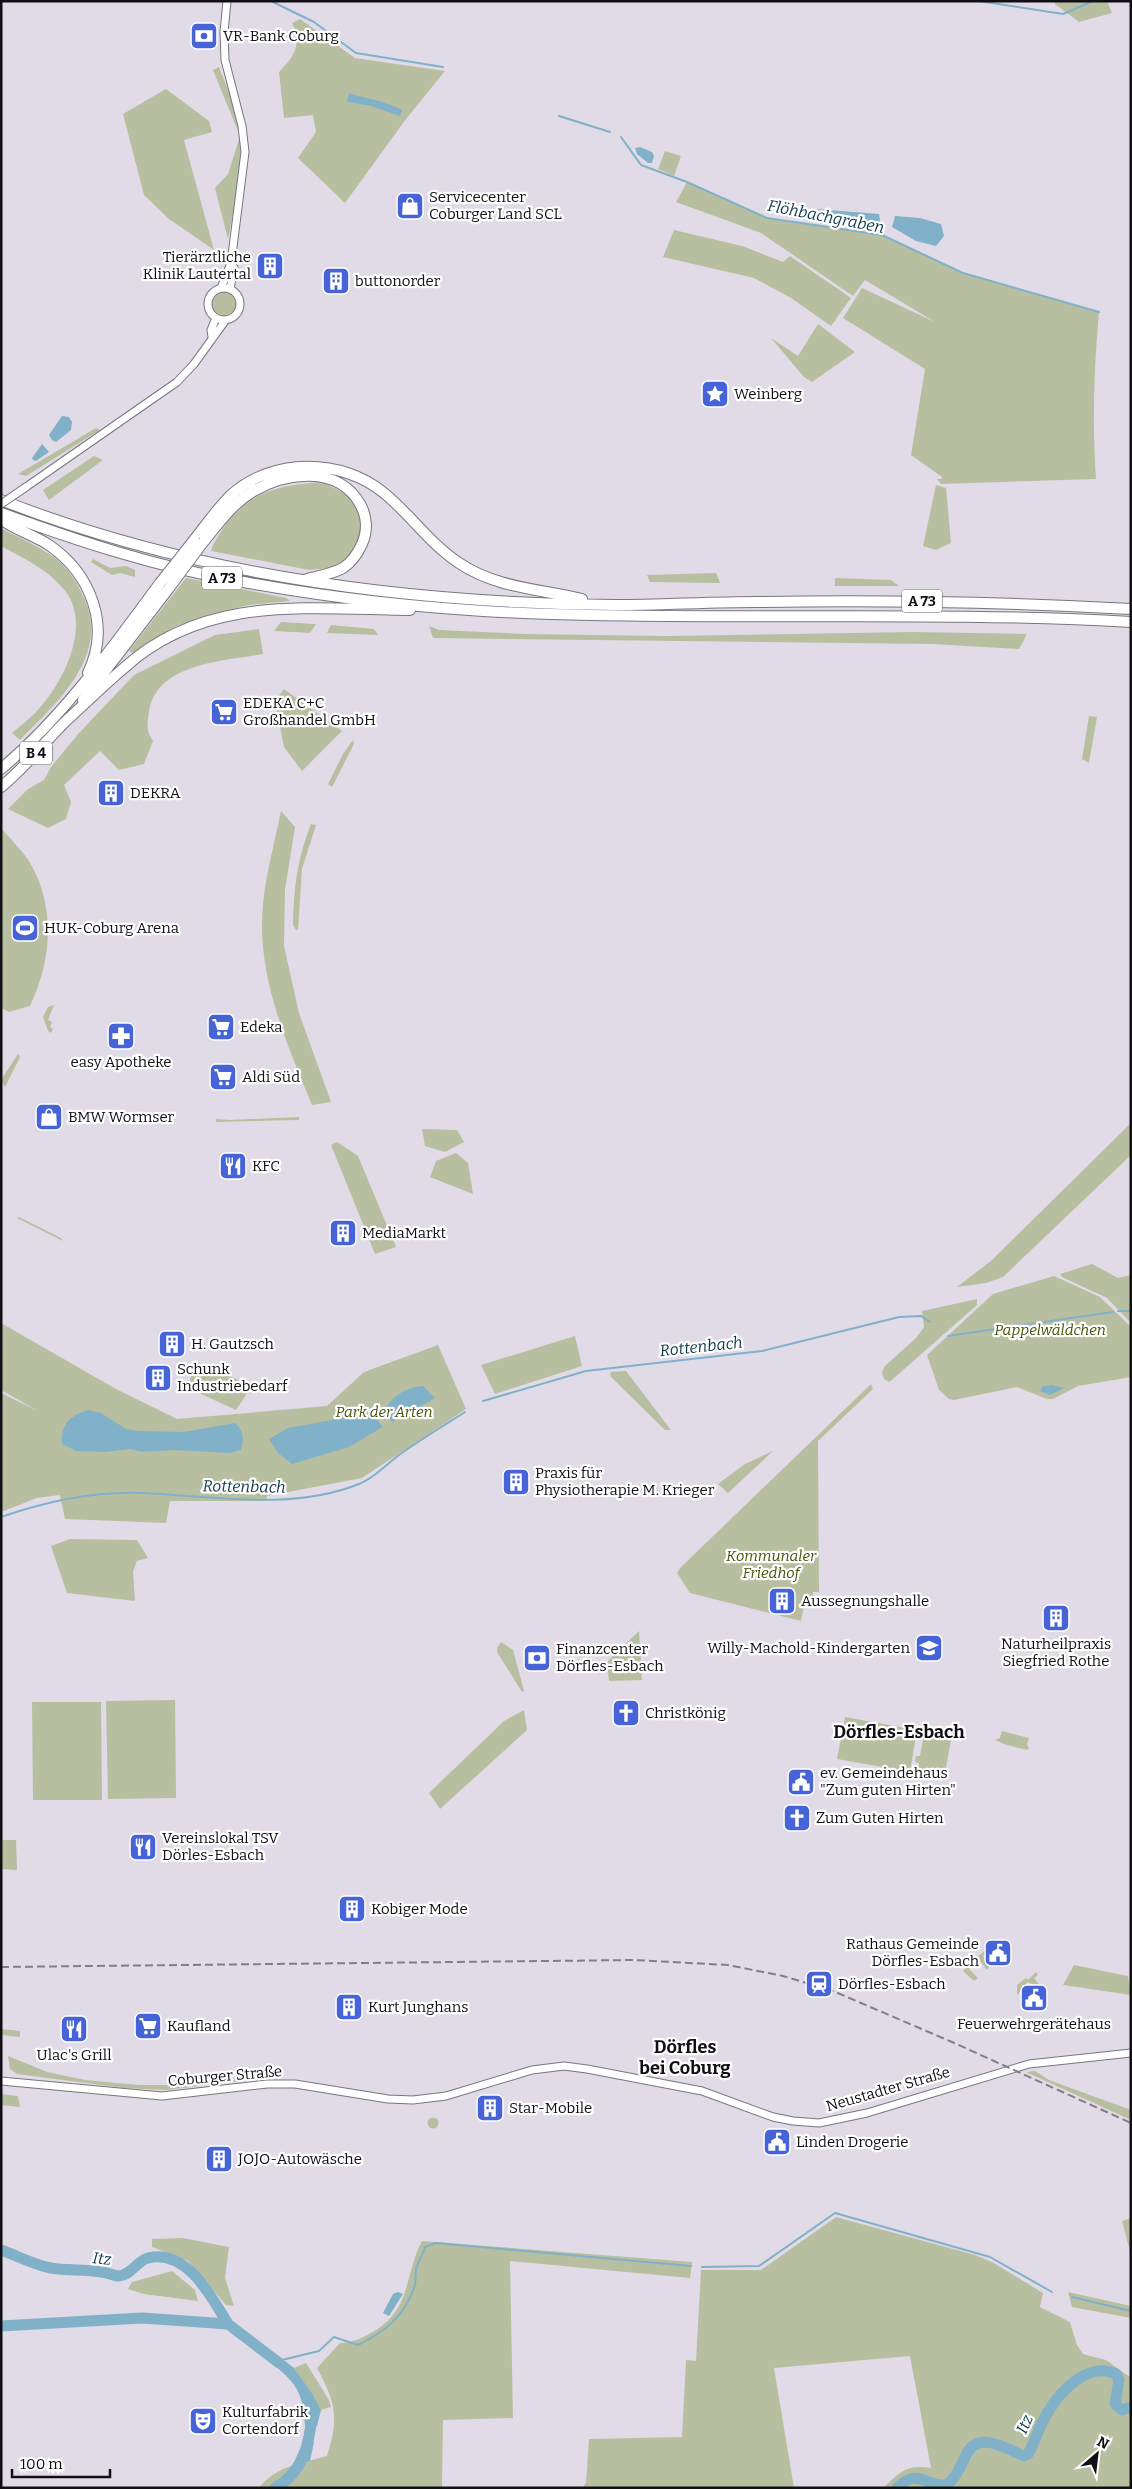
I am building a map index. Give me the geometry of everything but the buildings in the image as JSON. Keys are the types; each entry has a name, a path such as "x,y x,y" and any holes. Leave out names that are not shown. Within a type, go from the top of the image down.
{"highway":[{"path":"69,719 232,494 262,476 296,467 334,469 358,477 382,491 442,550 460,564 478,573 506,584 600,604"},
{"path":"199,540 239,502 264,486 295,477 330,478 345,485 359,502 366,522 365,538 358,552 345,567 334,572 301,580"},
{"name":"A 73","path":"1,500 110,538 166,553 301,580 444,596 600,604 918,601 1014,602 1131,609"},
{"name":"A 73","path":"1,513 48,530 152,562 236,581 372,601 451,608 593,615 940,616 1131,622"},
{"path":"1,519 48,545 80,574 90,592 98,627 94,660 83,685"},
{"path":"83,685 165,586"},
{"path":"69,719 125,667 148,649 193,625 220,617 272,609 423,610 451,608"},
{"name":"B 4","path":"1,769 35,738 83,685"},
{"name":"B 4","path":"1,787 69,719"}],"street":[{"path":"221,288 230,289 240,298 240,307 236,316 225,320 216,318 210,313 208,303 211,294 221,288 231,263 245,152 242,126 225,60 224,32 227,1"},
{"path":"230,289 234,268 231,263"},
{"path":"212,337 211,330 216,318"},
{"path":"1,504 165,392 194,364 225,320"},
{"name":"Neustadter Straße","path":"451,2095 532,2070 552,2067 576,2067 718,2095 773,2118 793,2122 819,2123 867,2113 1029,2064 1131,2053"},
{"name":"Coburger Straße","path":"1,2081 162,2096 267,2084 295,2084 388,2099 421,2099 451,2095"}],"green space":[{"path":"1055,1 1107,1 1112,13 1079,22 1055,4"},
{"path":"300,19 355,58 445,71 406,119 345,203 298,158 316,132 313,115 284,118 279,72 293,55 297,37 292,23"},
{"path":"219,67 236,112 242,140 240,177 228,239 215,188 228,174 240,136 213,70"},
{"path":"166,89 209,121 212,132 184,140 214,250 169,219 144,195 123,114"},
{"path":"665,151 681,156 674,176 658,169"},
{"path":"687,182 767,218 882,235 963,273 1099,312 1094,396 1096,479 941,484 937,479 942,477 911,455 925,369 843,318 862,288 935,322 865,280 853,296 761,233 676,202"},
{"path":"674,230 742,246 783,262 790,256 851,298 831,326 791,298 754,278 663,257"},
{"path":"223,291 232,295 236,304 232,313 223,317 214,313 210,304 214,295"},
{"path":"818,324 855,352 812,382 804,377 771,338 798,356"},
{"path":"96,428 100,430 26,476 18,474"},
{"path":"94,456 103,460 49,500 43,490"},
{"path":"323,482 350,496 364,522 360,542 352,555 332,568 309,570 211,551 217,538 232,517 254,498 279,488"},
{"path":"936,485 946,488 951,543 936,550 923,546"},
{"path":"1,528 55,558 64,567 72,576 84,598 90,619 90,639 85,659 76,677 49,710 20,740 12,733 32,716 45,701 64,672 75,639 76,622 73,606 66,592 59,584 36,566 1,546"},
{"path":"93,559 110,568 126,566 135,570 135,577 120,573 112,575 91,562"},
{"path":"716,573 720,583 650,582 647,575"},
{"path":"186,578 286,598 290,601 249,605 210,614 174,627 134,653 129,651"},
{"path":"835,578 891,580 899,586 835,586"},
{"path":"281,622 316,624 310,633 274,631"},
{"path":"331,625 374,629 378,635 327,633"},
{"path":"429,626 439,630 525,634 666,636 913,632 1027,634 1019,649 932,644 433,638"},
{"path":"259,629 263,654 194,667 164,683 154,696 149,712 148,727 153,741 144,764 119,770 100,751 64,785 71,802 66,819 48,828 8,809 28,789 44,780 51,767 79,733 134,675 215,635"},
{"path":"284,689 342,731 302,771 284,747 275,701"},
{"path":"1089,716 1097,717 1089,763 1082,759"},
{"path":"353,740 354,744 332,787 328,784 343,754"},
{"path":"281,811 295,827 285,890 284,946 299,1013 331,1102 312,1105 283,1032 275,1007 264,956 262,930 264,892"},
{"path":"311,824 316,825 302,869 298,930 296,930 293,925 297,874 302,850"},
{"name":"HUK-Coburg Arena","path":"1,828 29,861 38,878 44,896 48,933 43,970 30,1006 9,1012 1,1008"},
{"path":"54,1005 48,1020 52,1022 50,1027 53,1029 51,1033 48,1031 43,1017 48,1007"},
{"path":"18,1054 20,1057 5,1087 1,1080"},
{"path":"299,1117 299,1120 216,1122 216,1119"},
{"path":"1131,1123 1131,1155 1003,1277 986,1283 957,1287 992,1260"},
{"path":"422,1129 457,1130 464,1142 445,1152 425,1146"},
{"path":"337,1142 358,1156 396,1247 375,1254 331,1145"},
{"path":"456,1153 468,1163 473,1194 430,1177 436,1161"},
{"path":"19,1217 61,1238 63,1241 17,1218"},
{"path":"1092,1264 1118,1278 1131,1275 1131,1323 1107,1298 1062,1277 1060,1274"},
{"name":"Pappelwäldchen","path":"1054,1276 1100,1297 1131,1327 1131,1377 1078,1386 1053,1399 1047,1399 1017,1387 954,1400 949,1399 939,1390 927,1355 993,1294"},
{"path":"977,1299 977,1305 893,1379 889,1382 884,1379 882,1373 884,1367 916,1338 924,1327 922,1311"},
{"name":"Park der Arten","path":"1,1323 116,1389 177,1419 327,1406 364,1372 438,1345 466,1409 362,1478 267,1496 266,1501 170,1501 166,1523 65,1519 60,1495 37,1498 1,1512 1,1393 38,1411 1,1390"},
{"path":"575,1336 582,1366 495,1394 481,1365"},
{"path":"195,1361 252,1386 236,1410 188,1388"},
{"path":"626,1371 671,1430 665,1430 611,1377 610,1372"},
{"name":"Kommunaler Friedhof","path":"871,1384 873,1389 818,1441 819,1592 813,1592 813,1602 804,1606 801,1621 690,1593 677,1573 680,1568"},
{"path":"773,1451 728,1493 718,1484 745,1464"},
{"path":"70,1539 137,1540 148,1558 137,1561 133,1571 135,1601 67,1593 51,1546"},
{"path":"639,1631 642,1680 609,1681 607,1662"},
{"path":"501,1642 513,1650 524,1691 522,1692 497,1652"},
{"path":"175,1700 176,1798 108,1799 106,1701"},
{"path":"32,1702 101,1702 102,1800 33,1800"},
{"path":"524,1710 527,1730 440,1809 429,1793 504,1721"},
{"path":"845,1717 917,1730 910,1772 837,1759"},
{"path":"925,1729 952,1734 944,1779 917,1774 919,1763 915,1762 916,1756 920,1756"},
{"path":"1002,1731 1029,1738 1027,1745 1029,1748 1027,1750 995,1740 1000,1738"},
{"path":"1,1840 16,1840 17,1870 1,1869"},
{"path":"992,1945 994,1947 983,1956 990,1965 987,1970 977,1957"},
{"path":"974,1959 976,1962 969,1969 978,1978 974,1981 963,1971"},
{"path":"1074,1965 1128,1976 1131,1995 1063,1985"},
{"path":"1036,1972 1038,1975 1034,1978 1039,1984 1038,1986 1027,1982 1026,1985 1023,1985 1018,1995 1017,1985 1026,1978 1028,1980"},
{"path":"1,2029 20,2031 20,2037 1,2035"},
{"path":"8,2056 47,2072 85,2080 138,2085 192,2085 252,2077 253,2074 259,2079 166,2090 124,2088 17,2074 10,2069"},
{"path":"1035,2071 1049,2080 1131,2110 1131,2120 1026,2072"},
{"path":"1,2094 18,2096 20,2107 1,2105"},
{"path":"431,2118 435,2118 438,2123 437,2127 431,2128 428,2125 428,2121"},
{"path":"836,2217 975,2255 992,2262 1043,2293 1040,2307 1070,2322 1077,2345 1083,2354 1106,2360 1130,2377 1131,2488 883,2488 905,2470 916,2467 931,2468 910,2356 774,2368 794,2488 582,2488 586,2483 589,2439 682,2437 686,2360 696,2361 701,2270 761,2270"},
{"path":"1131,2218 1131,2255 1122,2221"},
{"path":"183,2238 229,2247 225,2278 234,2306 226,2305 188,2261 152,2247 152,2239"},
{"path":"422,2241 692,2262 690,2278 510,2261 513,2418 443,2420 442,2488 259,2488 281,2470 327,2456 333,2431 334,2411 332,2401 317,2368 340,2343 355,2341 388,2321 402,2301 416,2254"},
{"path":"172,2271 195,2290 198,2301 144,2294 128,2289 132,2282"},
{"path":"1068,2292 1131,2306 1131,2318 1072,2307"},
{"path":"306,2363 329,2400 331,2407 321,2410 294,2368"}],"water":[{"path":"349,93 396,107 402,110 400,116 371,106 347,102"},
{"path":"640,147 652,152 654,156 652,163 648,163 637,154 635,148"},
{"path":"816,209 879,214 880,221 877,225 814,216 811,212"},
{"path":"895,216 920,218 941,224 944,236 936,246 916,241 892,227"},
{"path":"62,416 69,417 72,422 71,430 56,442 49,435"},
{"path":"42,444 49,452 36,461 33,460 32,458"},
{"path":"1052,1385 1064,1388 1050,1395 1040,1391 1043,1386"},
{"path":"423,1386 435,1398 393,1422 382,1413 399,1394"},
{"path":"89,1410 101,1413 126,1429 139,1431 184,1432 235,1423 240,1429 243,1442 241,1450 230,1453 173,1450 142,1452 130,1449 105,1452 76,1451 62,1444 63,1431 68,1421 77,1414"},
{"path":"371,1413 383,1427 349,1447 292,1464 278,1453 269,1439 288,1428"},
{"path":"398,2292 403,2294 389,2316 383,2313 393,2294"},
{"path":"44,2320 49,2326 1,2330 1,2322"},
{"path":"272,2351 294,2368 313,2395 321,2410 317,2426 305,2426 302,2402 294,2385 282,2371 263,2356"},
{"path":"304,2440 314,2442 310,2461 293,2465"}],"waterway":[{"path":"979,1 1063,14 1093,1"},
{"name":"Flöhbachgraben","path":"273,2 314,22 356,53 443,67"},
{"name":"Flöhbachgraben","path":"559,116 610,132"},
{"name":"Flöhbachgraben","path":"621,137 641,165 687,182 767,218 882,235 963,273 1099,312"},
{"path":"1118,1311 1131,1311"},
{"path":"948,1336 1113,1312"},
{"name":"Rottenbach","path":"483,1401 586,1371 762,1351 899,1317 921,1316 930,1322"},
{"name":"Rottenbach","path":"1,1517 36,1506 88,1495 142,1493 224,1499 279,1500 333,1492 369,1479 407,1449 465,1412"},
{"path":"702,2267 759,2266 835,2213 990,2257 1052,2292"},
{"path":"282,2360 319,2351 334,2337 358,2345 386,2328 400,2314 411,2296 415,2285 416,2269 425,2247 436,2243 691,2266"},
{"name":"Itz","path":"1,2250 45,2267 103,2272 119,2276 127,2273 148,2258 162,2257 175,2260 197,2278 228,2324"},
{"path":"1072,2297 1131,2311"},
{"name":"Itz","path":"1,2326 142,2318 228,2324 279,2363"},
{"name":"Itz","path":"897,2488 904,2482 916,2478 939,2485 947,2485 956,2475 966,2455 977,2443 992,2443 1024,2456 1028,2454 1042,2422 1060,2395 1077,2380 1096,2371 1116,2374 1119,2380 1115,2404 1122,2410 1131,2407"},
{"name":"Itz","path":"275,2488 293,2473 304,2455 310,2434 313,2411"}],"railway":[{"path":"1,1967 634,1960 728,1965 783,1976 833,1991 952,2042 1131,2123"}],"place":[{"name":"VR-Bank Coburg","path":"204,36"},
{"name":"Servicecenter Coburger Land SCL","path":"410,206"},
{"name":"Tierärztliche Klinik Lautertal","path":"270,266"},
{"name":"buttonorder","path":"336,281"},
{"name":"Weinberg","path":"715,394"},
{"name":"EDEKA C+C Großhandel GmbH","path":"224,712"},
{"name":"DEKRA","path":"111,793"},
{"name":"HUK-Coburg Arena","path":"25,928"},
{"name":"Edeka","path":"221,1027"},
{"name":"easy Apotheke","path":"121,1036"},
{"name":"Aldi Süd","path":"223,1077"},
{"name":"BMW Wormser","path":"49,1117"},
{"name":"KFC","path":"233,1166"},
{"name":"MediaMarkt","path":"343,1233"},
{"name":"H. Gautzsch","path":"172,1344"},
{"name":"Schunk Industriebedarf","path":"158,1378"},
{"name":"Praxis für Physiotherapie M. Krieger","path":"516,1482"},
{"name":"Aussegnungshalle","path":"782,1601"},
{"name":"Naturheilpraxis Siegfried Rothe","path":"1056,1618"},
{"name":"Willy-Machold-Kindergarten","path":"929,1648"},
{"name":"Finanzcenter Dörfles-Esbach","path":"537,1658"},
{"name":"Christkönig","path":"626,1713"},
{"name":"ev. Gemeindehaus \"Zum guten Hirten\"","path":"801,1782"},
{"name":"Zum Guten Hirten","path":"797,1818"},
{"name":"Vereinslokal TSV Dörles-Esbach","path":"143,1847"},
{"name":"Kobiger Mode","path":"352,1909"},
{"name":"Rathaus Gemeinde Dörfles-Esbach","path":"998,1953"},
{"name":"Dörfles-Esbach","path":"819,1984"},
{"name":"Feuerwehrgerätehaus","path":"1034,1998"},
{"name":"Kurt Junghans","path":"349,2007"},
{"name":"Kaufland","path":"148,2026"},
{"name":"Ulac's Grill","path":"74,2029"},
{"name":"Star-Mobile","path":"490,2108"},
{"name":"Linden Drogerie","path":"777,2142"},
{"name":"JOJO-Autowäsche","path":"219,2159"},
{"name":"Kulturfabrik Cortendorf","path":"203,2421"}],"district":[{"name":"Dörfles-Esbach","path":"899,1732"},
{"name":"Dörfles bei Coburg","path":"685,2057"}]}
